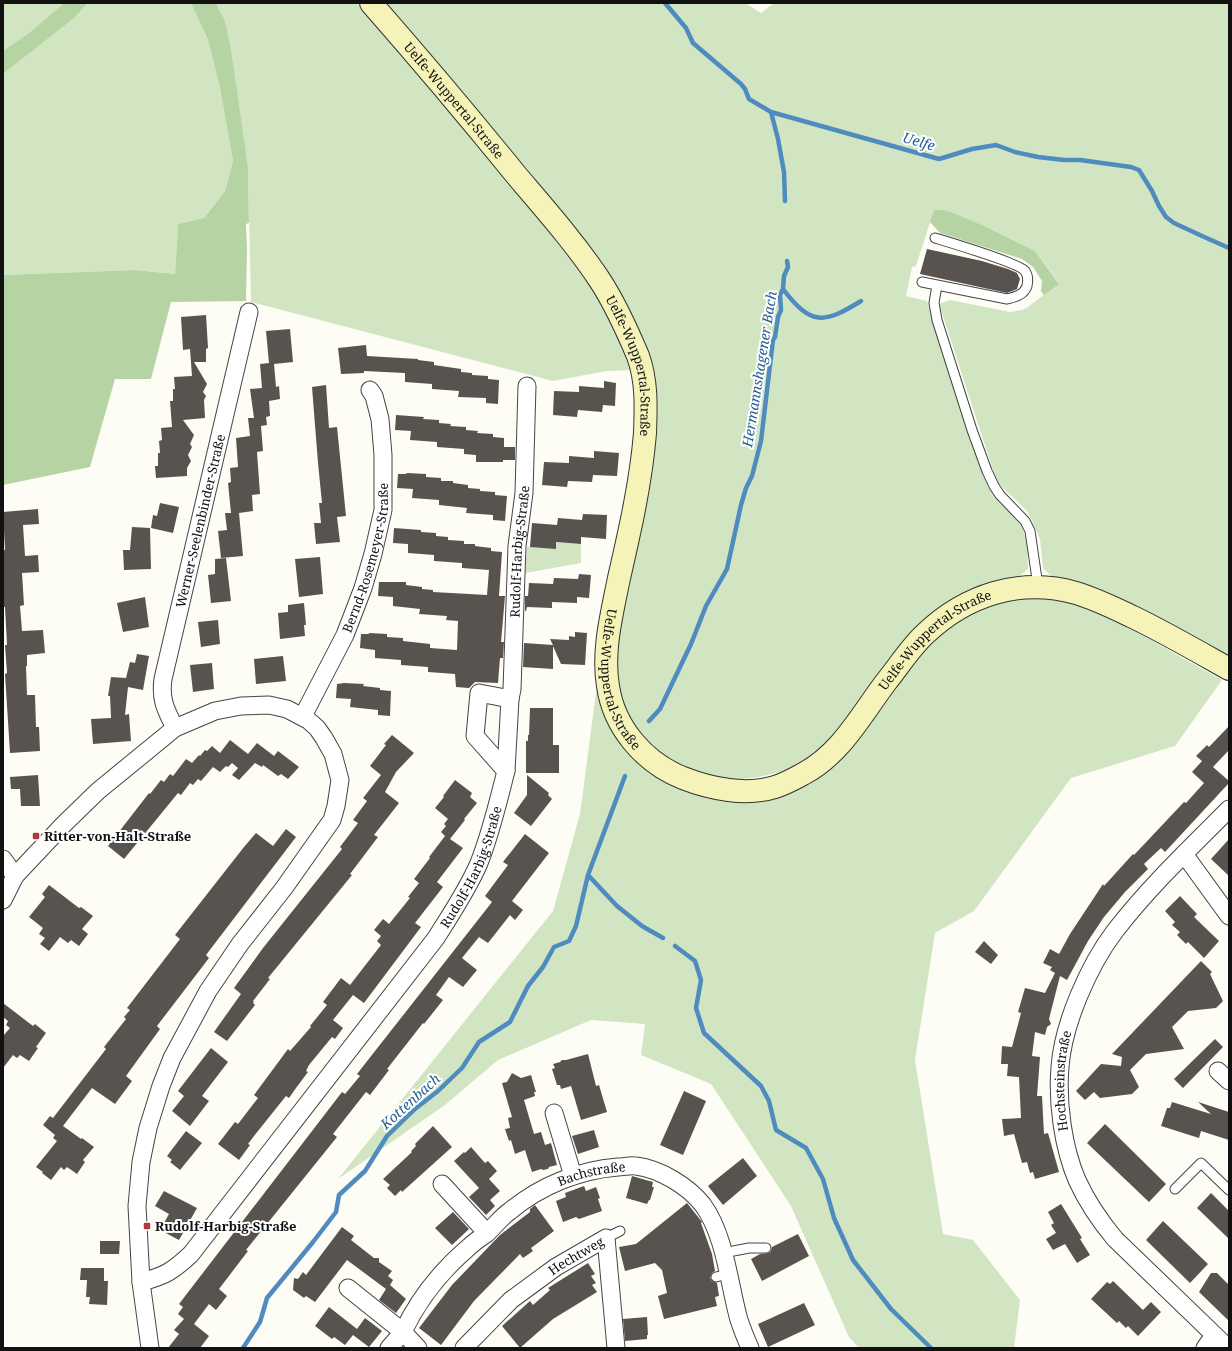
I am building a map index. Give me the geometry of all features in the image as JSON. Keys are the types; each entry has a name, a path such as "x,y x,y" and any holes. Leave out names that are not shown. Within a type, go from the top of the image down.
{"main road":[{"name":"Uelfe-Wuppertal-Straße","path":"371,3 473,122 582,256 601,282 618,311 639,358 646,396 643,455 637,499 615,600 606,667 607,684 614,710 629,737 646,756 664,769 680,777 711,787 751,791 782,784 810,771 837,749 868,705 924,635 957,610 986,596 1007,589 1038,586 1063,590 1102,602 1171,636 1229,669"}],"street":[{"name":"Werner-Seelenbinder-Straße","path":"175,728 163,703 163,679 249,312"},
{"name":"Rudolf-Harbig-Straße","path":"141,1282 158,1278 177,1268 191,1254 436,938 464,892 478,864 492,825 506,771 510,699 512,689 517,546 524,493 527,386"},
{"name":"Bernd-Rosemeyer-Straße","path":"303,716 348,628 363,588 373,554 383,510 384,455 380,419 374,396 370,390"},
{"path":"506,771 475,736 479,693 510,699"},
{"path":"3,900 15,876 64,824 98,791 175,728 215,711 241,706 269,705 287,709 303,716 317,728 333,754 340,780 332,820 284,888 240,944 208,991 172,1058 161,1086 148,1128 141,1162 137,1206 141,1282 150,1348"},
{"name":"Hochsteinstraße","path":"1228,1348 1210,1342 1115,1239 1099,1220 1088,1203 1075,1174 1067,1148 1060,1095 1060,1067 1064,1043 1077,1000 1090,972 1114,932 1141,899 1229,809"},
{"path":"1184,854 1229,916"},
{"path":"3,859 15,876"},
{"path":"554,1113 573,1176"},
{"name":"Bachstraße","path":"389,1348 403,1332 427,1292 444,1272 509,1211 527,1198 551,1185 573,1176 603,1169 635,1166 650,1169 678,1182 687,1188 709,1214 720,1240 723,1253 722,1276 750,1348"},
{"path":"442,1184 487,1233"},
{"name":"Hechtweg","path":"464,1348 511,1300 556,1267 613,1234 616,1348"},
{"path":"348,1288 403,1332 418,1348"}],"lane":[{"path":"922,282 1007,298 1018,297 1026,288 1027,277 1025,270 1018,266 935,238"},
{"path":"937,285 934,303 938,320 972,430 994,486 1000,495 1025,520 1030,531 1038,586"},
{"path":"1174,1189 1201,1163 1229,1190"},
{"path":"723,1253 749,1248 766,1248"}],"green space":[{"path":"3,3 64,3 30,32 3,51"},
{"path":"64,3 88,3 73,19 3,74 3,51 30,32"},
{"path":"88,3 191,3 208,40 220,88 233,161 225,191 204,218 178,224 175,274 135,270 3,275 3,74 73,19"},
{"path":"191,3 216,3 225,21 231,50 248,167 249,223 246,224 246,301 171,302 151,379 115,379 90,467 3,485 3,275 135,270 175,274 178,224 204,218 225,191 233,161 220,88 208,40"},
{"path":"216,3 361,3 597,286 636,370 607,371 553,381 251,302 248,167 225,21"},
{"path":"378,3 745,3 761,13 774,3 1229,3 1229,657 1112,594 1052,577 1043,568 1040,539 1028,512 997,482 939,304 950,300 1010,312 1022,310 1059,283 1035,251 934,210 916,266 912,267 906,296 927,301 940,347 988,487 1017,517 1027,540 1028,569 1017,578 988,583 960,596 862,701 830,741 803,762 780,772 759,777 731,780 705,776 654,749 628,717 611,667 639,520 636,337"},
{"path":"934,210 943,210 953,213 984,226 1035,251 1059,284 1044,295 1041,291 1042,281 1033,267 1022,259 940,233 930,222"},
{"path":"556,542 581,544 581,563 525,573 527,547 556,548"},
{"path":"1031,595 1085,603 1222,680 1175,746 1071,778 974,911 935,933 915,1060 943,1234 973,1240 1020,1300 1014,1348 859,1348 849,1337 791,1206 711,1084 641,1055 645,1024 591,1020 498,1060 445,1105 338,1179 553,911 580,814 597,685 662,773 789,787 917,650 983,602"}],"building":[{"path":"927,249 982,261 1017,273 1020,279 1017,289 1007,293 920,274"},
{"path":"206,315 208,348 206,349 206,362 194,362 207,384 203,392 206,396 204,400 205,418 183,420 194,435 190,444 192,447 188,455 191,461 187,468 187,476 156,478 155,466 158,466 158,453 160,453 159,441 162,440 161,428 172,427 170,401 173,401 173,389 175,389 174,377 192,376 190,349 183,350 181,317"},
{"path":"290,329 293,362 274,364 276,387 279,386 280,399 269,401 270,416 266,417 267,425 261,426 263,451 257,452 260,494 252,495 253,511 239,513 243,556 221,558 218,531 227,530 225,513 231,513 228,483 231,482 230,468 238,467 236,438 250,436 248,418 254,418 250,389 262,388 260,364 269,363 266,331"},
{"path":"366,345 367,356 418,359 434,362 434,365 461,369 461,372 472,373 472,375 488,376 488,379 499,380 498,404 486,403 486,398 458,397 459,391 432,389 432,384 405,382 405,373 364,371 364,373 341,374 338,348"},
{"path":"604,381 616,383 615,406 603,405 602,412 578,410 577,417 553,415 554,391 579,392 579,386 604,388"},
{"path":"326,385 329,428 337,427 346,516 337,517 340,542 316,544 314,523 321,523 319,503 322,503 312,387"},
{"path":"396,415 424,417 423,419 439,420 439,423 451,424 450,426 466,427 466,430 478,431 477,433 493,434 493,437 504,438 504,447 515,447 515,460 503,460 503,462 476,462 476,455 464,454 464,449 437,447 437,442 410,440 411,431 395,430"},
{"path":"594,451 619,453 617,476 593,475 592,482 568,481 567,487 542,485 544,462 569,463 569,456 594,458"},
{"path":"398,474 426,474 426,477 441,478 441,481 453,481 453,483 468,485 468,488 480,489 480,491 495,492 495,495 507,496 505,521 493,520 493,515 466,513 467,508 439,505 439,500 412,498 413,489 397,488"},
{"path":"160,503 179,507 173,533 151,528 153,515 157,516"},
{"path":"38,509 39,524 23,525 25,556 38,555 39,572 22,573 24,605 20,606 22,631 43,630 45,653 27,655 26,666 27,695 35,695 36,727 39,727 40,751 10,753 5,674 7,673 5,645 7,645 5,607 3,607 3,550 5,550 3,512"},
{"path":"583,514 607,515 606,539 581,537 581,544 556,542 556,549 530,547 532,523 557,525 558,518 582,520"},
{"path":"132,527 150,528 151,569 124,570 123,550 130,550"},
{"path":"394,528 421,530 421,532 436,533 436,536 448,537 448,540 464,541 464,544 475,544 475,546 491,548 491,551 502,552 499,596 505,596 501,642 504,642 503,658 500,658 498,683 475,682 469,688 456,687 455,674 428,672 428,667 401,665 401,660 375,658 375,650 360,648 361,634 369,633 387,634 387,637 403,638 403,641 430,644 430,648 457,650 458,621 446,620 447,616 419,614 420,609 393,606 393,597 378,596 379,582 406,582 406,585 422,587 422,589 433,590 433,592 487,595 489,570 462,568 462,563 434,561 434,555 408,553 408,544 393,543"},
{"path":"320,557 323,594 299,597 295,559"},
{"path":"226,558 231,601 211,603 208,575 215,574 215,559"},
{"path":"579,574 591,575 589,598 577,597 577,603 552,602 552,608 527,607 525,611 525,596 528,596 529,583 553,584 554,578 578,579"},
{"path":"145,597 149,627 123,632 117,603"},
{"path":"304,603 306,625 304,625 305,636 280,639 278,613 288,612 288,605"},
{"path":"218,620 220,644 201,647 198,622"},
{"path":"575,632 587,633 585,665 561,664 553,646 553,669 523,667 524,643 553,645 550,639 569,640 569,636 575,637"},
{"path":"137,654 149,656 143,690 128,687 125,715 129,714 131,741 93,744 91,719 111,718 110,696 108,696 111,677 126,678 130,662 135,663"},
{"path":"283,656 286,681 256,684 254,659"},
{"path":"212,663 214,689 193,692 190,665"},
{"path":"337,684 364,684 363,686 391,691 390,716 378,715 378,710 350,707 351,699 336,698"},
{"path":"530,708 553,708 553,745 559,745 559,773 526,773 526,741 528,741 529,735"},
{"path":"1229,726 1229,750 1213,767 1229,781 1229,783 1165,852 1161,848 1144,864 1148,869 1125,892 1104,917 1088,941 1067,980 1060,976 1049,1019 1051,1024 1047,1027 1045,1035 1035,1032 1032,1056 1040,1057 1037,1096 1042,1096 1044,1134 1048,1133 1059,1172 1035,1179 1033,1172 1030,1173 1027,1162 1022,1163 1014,1134 1004,1136 1002,1119 1021,1118 1019,1077 1007,1076 1008,1064 1001,1064 1002,1046 1012,1047 1021,1013 1018,1012 1025,988 1045,993 1055,973 1050,970 1052,967 1043,963 1050,949 1059,954 1070,934 1103,884 1104,886 1133,854 1134,855 1184,802 1186,803 1204,783 1192,772 1202,761 1196,756 1207,745 1209,747"},
{"path":"392,735 414,753 396,772 385,792 399,803 374,835 378,837 350,874 352,875 268,978 270,979 253,1001 255,1005 227,1041 214,1032 241,994 234,988 263,948 342,849 340,847 358,823 353,820 367,801 363,798 381,775 370,766 386,745 384,744"},
{"path":"230,740 248,754 257,743 274,756 278,751 299,767 288,779 281,774 278,776 263,765 262,767 255,763 239,780 232,775 238,768 232,763 220,772 213,767 201,781 198,779 193,785 190,783 181,795 178,793 124,859 108,846 149,793 150,794 161,780 164,782 170,774 173,776 186,759 192,763 199,755 200,756 205,750 207,751 212,746 220,753"},
{"path":"38,775 40,806 21,806 20,789 11,789 10,777"},
{"path":"527,775 549,793 548,795 552,799 531,826 514,813 527,795"},
{"path":"455,780 472,793 470,797 477,803 450,839 463,848 437,882 443,887 415,923 421,927 364,1003 353,995 333,1020 343,1028 335,1039 332,1037 309,1065 306,1071 308,1072 289,1098 286,1096 248,1144 250,1145 239,1160 218,1144 235,1122 238,1124 258,1098 254,1095 288,1049 290,1051 311,1027 310,1026 327,1005 323,1002 341,978 350,985 381,945 377,941 381,936 374,930 383,919 389,924 410,898 408,897 419,883 414,879 445,836 441,832 446,826 444,824 448,819 435,808"},
{"path":"286,829 296,837 206,955 209,958 157,1026 160,1029 126,1076 132,1081 115,1104 92,1088 63,1126 94,1147 83,1160 85,1162 77,1174 67,1167 64,1170 61,1167 51,1180 36,1167 57,1141 53,1138 55,1135 43,1125 50,1116 53,1118 106,1049 104,1047 126,1019 124,1017 130,1010 127,1008 180,939 175,935 244,847 256,833 273,846"},
{"path":"525,834 549,853 512,901 523,910 515,920 510,915 488,943 479,937 462,958 477,970 463,987 449,977 436,995 443,1000 387,1069 389,1070 370,1095 366,1092 333,1134 337,1137 246,1250 248,1251 219,1289 227,1296 216,1310 209,1304 194,1324 209,1336 200,1348 168,1348 179,1334 174,1330 184,1319 178,1314 183,1307 179,1304 342,1092 345,1094 360,1076 357,1074 492,902 485,896 508,865 503,862"},
{"path":"1229,839 1229,876 1211,859"},
{"path":"49,885 79,908 81,907 93,916 82,929 88,934 79,946 71,940 68,943 60,937 49,951 40,944 45,938 39,934 43,928 29,917 45,897 42,894"},
{"path":"1180,896 1197,914 1194,917 1219,941 1204,958 1188,942 1186,944 1177,935 1180,932 1172,925 1175,922 1165,911"},
{"path":"984,941 998,955 991,964 975,952"},
{"path":"1201,961 1212,972 1210,974 1223,1001 1216,1008 1188,1011 1172,1027 1184,1049 1146,1054 1130,1070 1139,1087 1132,1094 1100,1098 1094,1092 1085,1100 1076,1091 1101,1064 1121,1066 1122,1057 1112,1054"},
{"path":"3,1003 33,1026 35,1024 46,1033 36,1047 38,1048 29,1061 20,1055 17,1058 13,1055 3,1068 3,1036 10,1028 6,1025 8,1021 3,1017"},
{"path":"1215,1039 1223,1047 1183,1088 1174,1079"},
{"path":"211,1048 228,1062 202,1096 209,1101 190,1126 172,1111 184,1096 178,1091"},
{"path":"588,1054 596,1086 599,1085 607,1112 581,1120 571,1086 561,1089 560,1085 557,1085 552,1069 555,1068 553,1064 562,1060"},
{"path":"512,1073 521,1078 531,1075 536,1092 534,1092 535,1096 524,1100 534,1134 541,1132 545,1145 551,1143 557,1165 549,1167 548,1169 541,1169 532,1172 525,1150 515,1154 511,1140 509,1141 505,1129 510,1128 508,1118 512,1117 502,1083 507,1082"},
{"path":"684,1091 706,1101 683,1155 660,1145"},
{"path":"1172,1102 1211,1114 1198,1102 1229,1112 1229,1140 1201,1131 1199,1138 1161,1126 1167,1108 1170,1108"},
{"path":"1105,1124 1166,1184 1149,1202 1087,1143"},
{"path":"433,1126 452,1147 402,1192 401,1190 395,1196 387,1188 390,1185 383,1179 412,1152 411,1151 416,1146 415,1144"},
{"path":"594,1130 599,1147 578,1154 572,1136"},
{"path":"186,1131 202,1143 180,1170 170,1162 172,1160 167,1156"},
{"path":"471,1147 485,1163 488,1161 497,1171 489,1179 500,1191 490,1200 495,1206 486,1215 469,1197 479,1188 454,1161"},
{"path":"743,1158 757,1176 723,1205 708,1186"},
{"path":"632,1176 653,1182 652,1187 654,1187 650,1200 647,1204 626,1198"},
{"path":"584,1186 586,1191 596,1187 600,1198 598,1199 602,1211 579,1219 576,1217 563,1222 556,1201 566,1197 565,1193"},
{"path":"164,1191 197,1208 179,1240 160,1230 169,1214 155,1206"},
{"path":"1211,1193 1229,1211 1229,1239 1197,1208"},
{"path":"687,1203 702,1222 701,1223 712,1254 715,1271 712,1273 710,1278 712,1281 717,1283 719,1296 715,1297 717,1306 664,1319 658,1296 667,1293 662,1270 655,1263 625,1271 619,1247 636,1244"},
{"path":"1061,1204 1082,1238 1080,1239 1090,1255 1077,1263 1065,1244 1053,1250 1046,1239 1056,1233 1051,1225 1054,1223 1048,1212"},
{"path":"535,1205 554,1231 531,1248 533,1251 523,1258 520,1254 474,1301 441,1345 419,1328 452,1285 500,1235 530,1212 530,1209"},
{"path":"453,1212 469,1229 452,1245 435,1228"},
{"path":"1163,1221 1208,1264 1190,1283 1146,1240"},
{"path":"342,1227 354,1236 351,1240 374,1258 379,1258 379,1262 392,1271 388,1276 393,1280 390,1285 406,1299 396,1313 379,1300 386,1289 347,1260 315,1302 306,1296 304,1298 293,1290 294,1278 298,1279 303,1272 306,1275"},
{"path":"798,1234 809,1256 762,1281 751,1259 760,1254 769,1253 772,1247"},
{"path":"100,1241 120,1241 119,1254 100,1254"},
{"path":"588,1263 595,1274 591,1276 596,1283 592,1285 597,1292 553,1319 520,1348 502,1326 530,1301 533,1305 550,1290 548,1288"},
{"path":"81,1268 104,1268 104,1281 108,1281 107,1305 89,1304 90,1297 86,1297 87,1280 80,1280"},
{"path":"1211,1273 1217,1273 1229,1285 1229,1321 1199,1292"},
{"path":"1113,1281 1143,1310 1151,1302 1161,1312 1138,1336 1128,1326 1126,1328 1119,1321 1117,1323 1091,1299 1107,1282 1110,1284"},
{"path":"804,1303 815,1325 768,1347 758,1324"},
{"path":"329,1307 357,1329 365,1318 382,1331 369,1347 353,1335 345,1345 334,1337 332,1339 315,1326"},
{"path":"647,1317 647,1339 625,1341 623,1319"}],"waterway":[{"name":"Uelfe","path":"665,3 686,28 693,43 741,84 749,99 771,112 939,159 972,149 996,145 1015,152 1038,157 1080,160 1131,167 1139,170 1166,217 1174,223 1229,248"},
{"name":"Hermannshagener Bach","path":"771,112 784,172 785,201"},
{"name":"Hermannshagener Bach","path":"649,721 660,709 691,644 706,606 727,569 741,505 746,488 752,476 761,441 773,340 781,310 780,295 783,289 784,276 788,267 787,261"},
{"path":"783,289 802,310 819,318 837,314 861,301"},
{"name":"Hermannshagener Bach","path":"625,776 588,875 617,906 642,926 663,938"},
{"name":"Kottenbach","path":"243,1348 260,1322 267,1298 336,1212 339,1195 365,1171 387,1136 462,1068 479,1042 510,1022 528,986 543,967 554,947 569,941 576,926 588,875"},
{"name":"Hermannshagener Bach","path":"675,946 695,961 701,980 696,1008 704,1033 761,1086 769,1101 776,1130 806,1148 823,1179 834,1218 853,1260 891,1309 931,1348"}],"place":[{"name":"Ritter-von-Halt-Straße","path":"36,836"},
{"name":"Rudolf-Harbig-Straße","path":"147,1226"}]}
